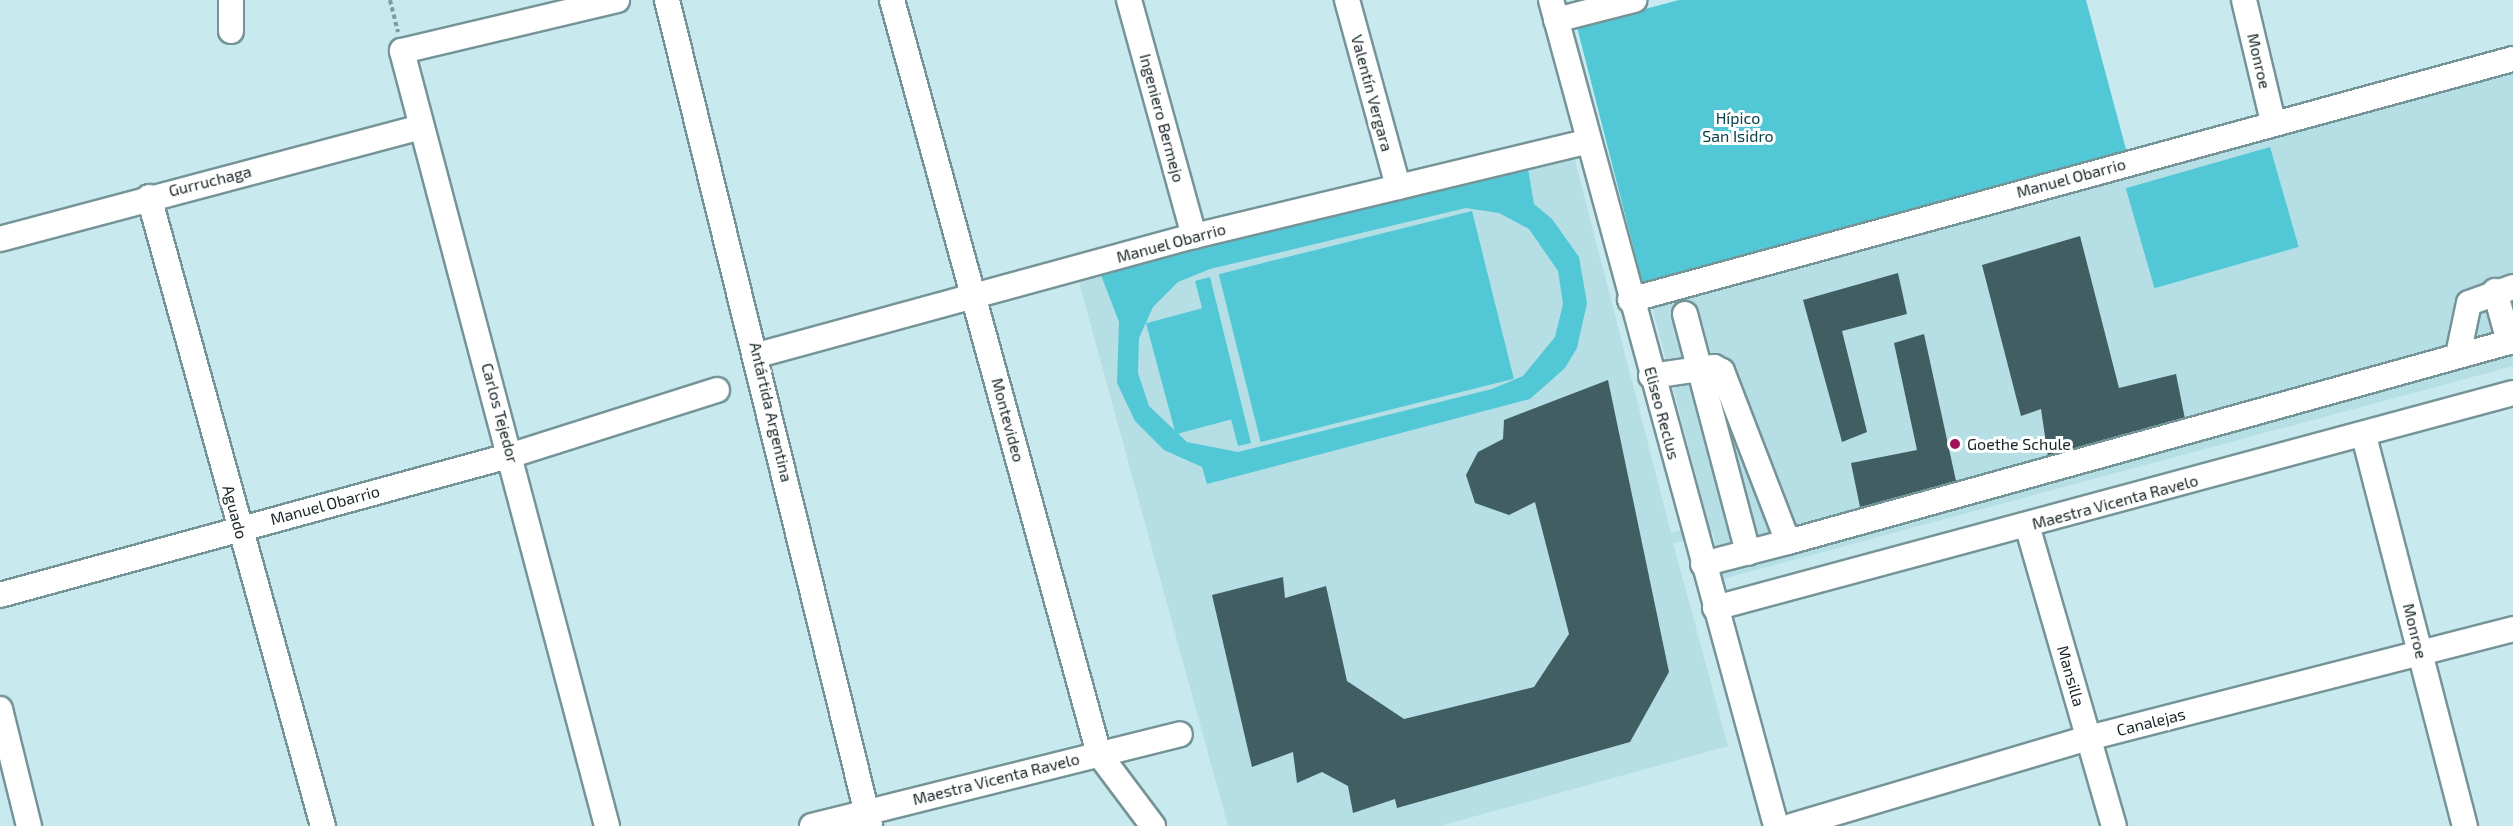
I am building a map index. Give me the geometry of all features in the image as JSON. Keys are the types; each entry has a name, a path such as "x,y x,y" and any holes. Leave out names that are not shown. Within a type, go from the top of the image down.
{"street":[{"path":"231,0 231,31"},
{"path":"402,51 617,0"},
{"name":"Antártida Argentina","path":"667,0 758,355 868,819"},
{"name":"Montevideo","path":"892,0 1099,754 1153,826"},
{"name":"Ingeniero Bermejo","path":"1129,0 1194,236"},
{"name":"Valentín Vergara","path":"1347,0 1398,187"},
{"path":"1554,10 1634,0"},
{"name":"Monroe","path":"2244,0 2274,122"},
{"name":"Eliseo Reclus","path":"1554,10 1587,142 1776,826"},
{"name":"Carlos Tejedor","path":"402,51 512,455 607,826"},
{"name":"Manuel Obarrio","path":"1630,300 2274,122 2513,59"},
{"name":"Gurruchaga","path":"0,239 149,197 422,127"},
{"name":"Manuel Obarrio","path":"758,355 1194,236 1587,142"},
{"name":"Aguado","path":"149,197 323,826"},
{"path":"1703,564 2511,341 2504,289 2469,303 2458,355"},
{"path":"1685,314 1748,553"},
{"path":"1651,376 1714,367 1729,380 1788,542"},
{"name":"Manuel Obarrio","path":"0,595 512,455 717,390"},
{"name":"Maestra Vicenta Ravelo","path":"1715,608 2364,436 2513,393"},
{"name":"Monroe","path":"2364,436 2465,826"},
{"name":"Mansilla","path":"2027,525 2114,826"},
{"name":"Canalejas","path":"1791,826 2089,738 2513,629"},
{"path":"0,709 29,826"},
{"name":"Maestra Vicenta Ravelo","path":"812,826 868,819 1099,754 1180,734"}],"path":[{"path":"390,0 402,51"}],"shaded area":[{"name":"Goethe Schule","path":"2513,70 2513,366 1722,579 1713,533 1673,543 1728,746 1440,826 1228,826 1077,275 1573,152 1671,533 1708,522 1652,306"}],"green space":[{"name":"Hípico San Isidro","path":"1679,0 2086,0 2127,153 1643,285 1577,27"},
{"path":"2270,147 2299,247 2154,288 2126,188"},
{"path":"1527,163 1534,204 1552,219 1579,257 1587,303 1577,348 1565,368 1530,399 1207,484 1202,467 1164,450 1135,421 1117,383 1119,322 1099,270","holes":["1466,208 1499,213 1529,229 1558,271 1563,304 1555,337 1523,376 1492,389 1238,452 1187,442 1149,406 1138,373 1139,338 1153,307 1178,282 1210,269"]},
{"path":"1472,211 1514,379 1261,442 1219,274"},
{"path":"1210,277 1251,443 1238,446 1195,281"},
{"path":"1203,308 1233,419 1176,434 1146,323"}],"building":[{"path":"2080,236 2119,388 2176,374 2185,419 2048,457 2041,409 2021,416 1982,265"},
{"path":"1898,273 1907,314 1842,331 1867,432 1842,442 1803,300"},
{"path":"1924,334 1956,481 1860,507 1851,463 1917,450 1894,343"},
{"path":"1608,380 1669,672 1630,742 1397,808 1395,799 1353,813 1348,786 1322,772 1297,783 1293,752 1252,767 1212,595 1283,577 1285,598 1326,586 1347,681 1404,719 1534,687 1569,634 1535,502 1509,515 1475,503 1466,475 1478,452 1503,439 1504,420"}],"place":[{"name":"Goethe Schule","path":"1955,444"}]}
